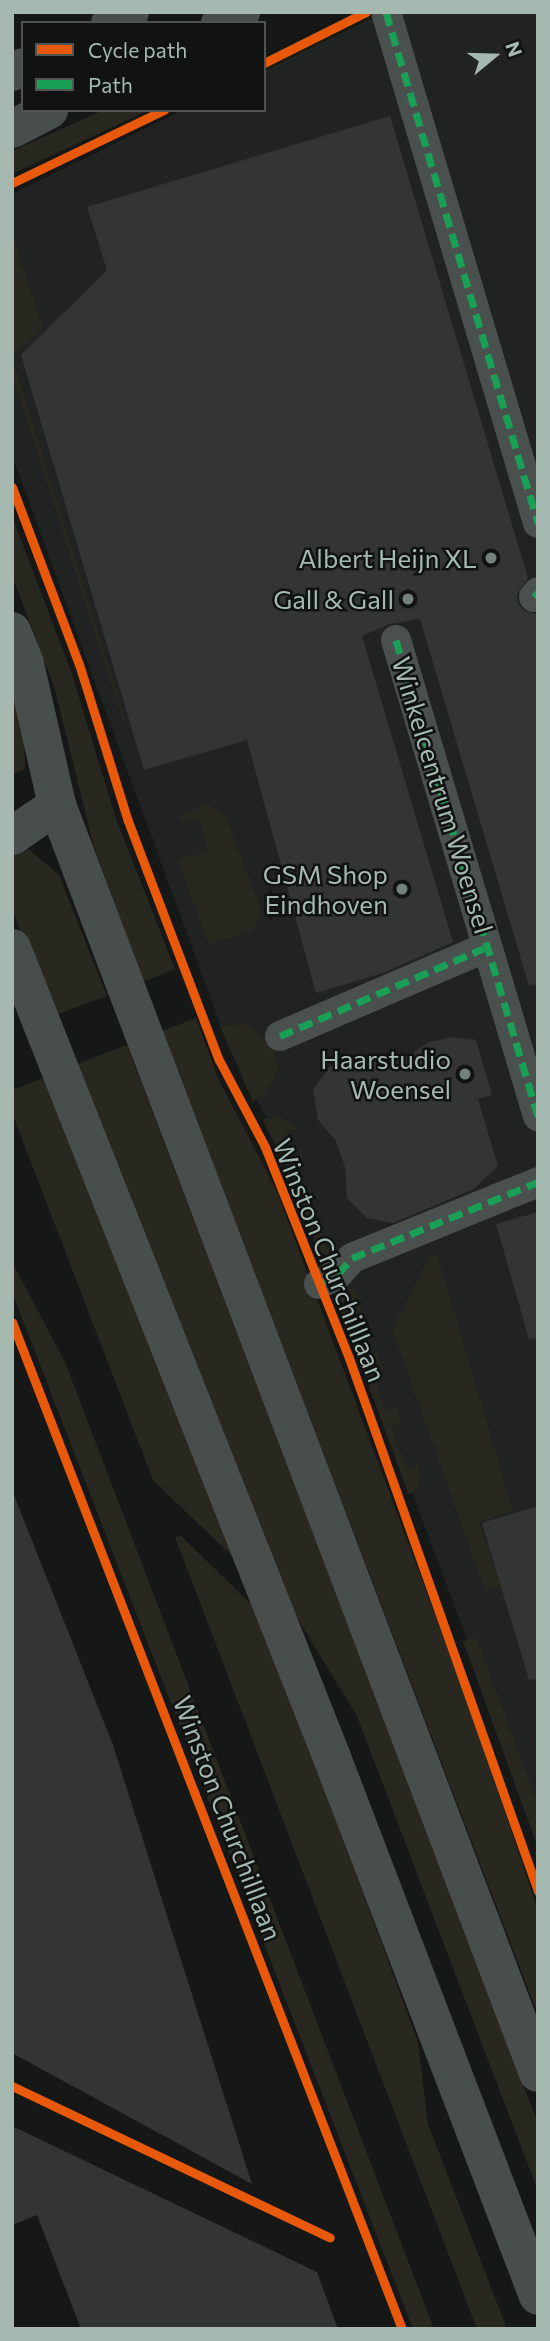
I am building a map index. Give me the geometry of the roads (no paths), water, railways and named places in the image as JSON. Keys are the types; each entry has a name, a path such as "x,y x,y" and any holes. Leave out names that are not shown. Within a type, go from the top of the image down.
{"main road":[{"path":"114,21 130,12"},
{"path":"224,21 241,12"},
{"path":"12,129 45,112"},
{"path":"12,631 25,664 57,805 538,2073"},
{"path":"12,819 57,805"},
{"path":"12,836 57,805"},
{"path":"12,947 331,1755 538,2296"}],"street":[{"path":"386,12 538,523"},
{"name":"Winkelcentrum Woensel","path":"280,1035 488,945 396,640"},
{"name":"Winkelcentrum Woensel","path":"484,948 538,1115"},
{"path":"319,1284 338,1274 352,1258 538,1182"}],"place":[{"name":"Albert Heijn XL","path":"491,558"},
{"name":"Gall & Gall","path":"408,599"},
{"name":"GSM Shop Eindhoven","path":"402,889"},
{"name":"Haarstudio Woensel","path":"465,1074"}]}
